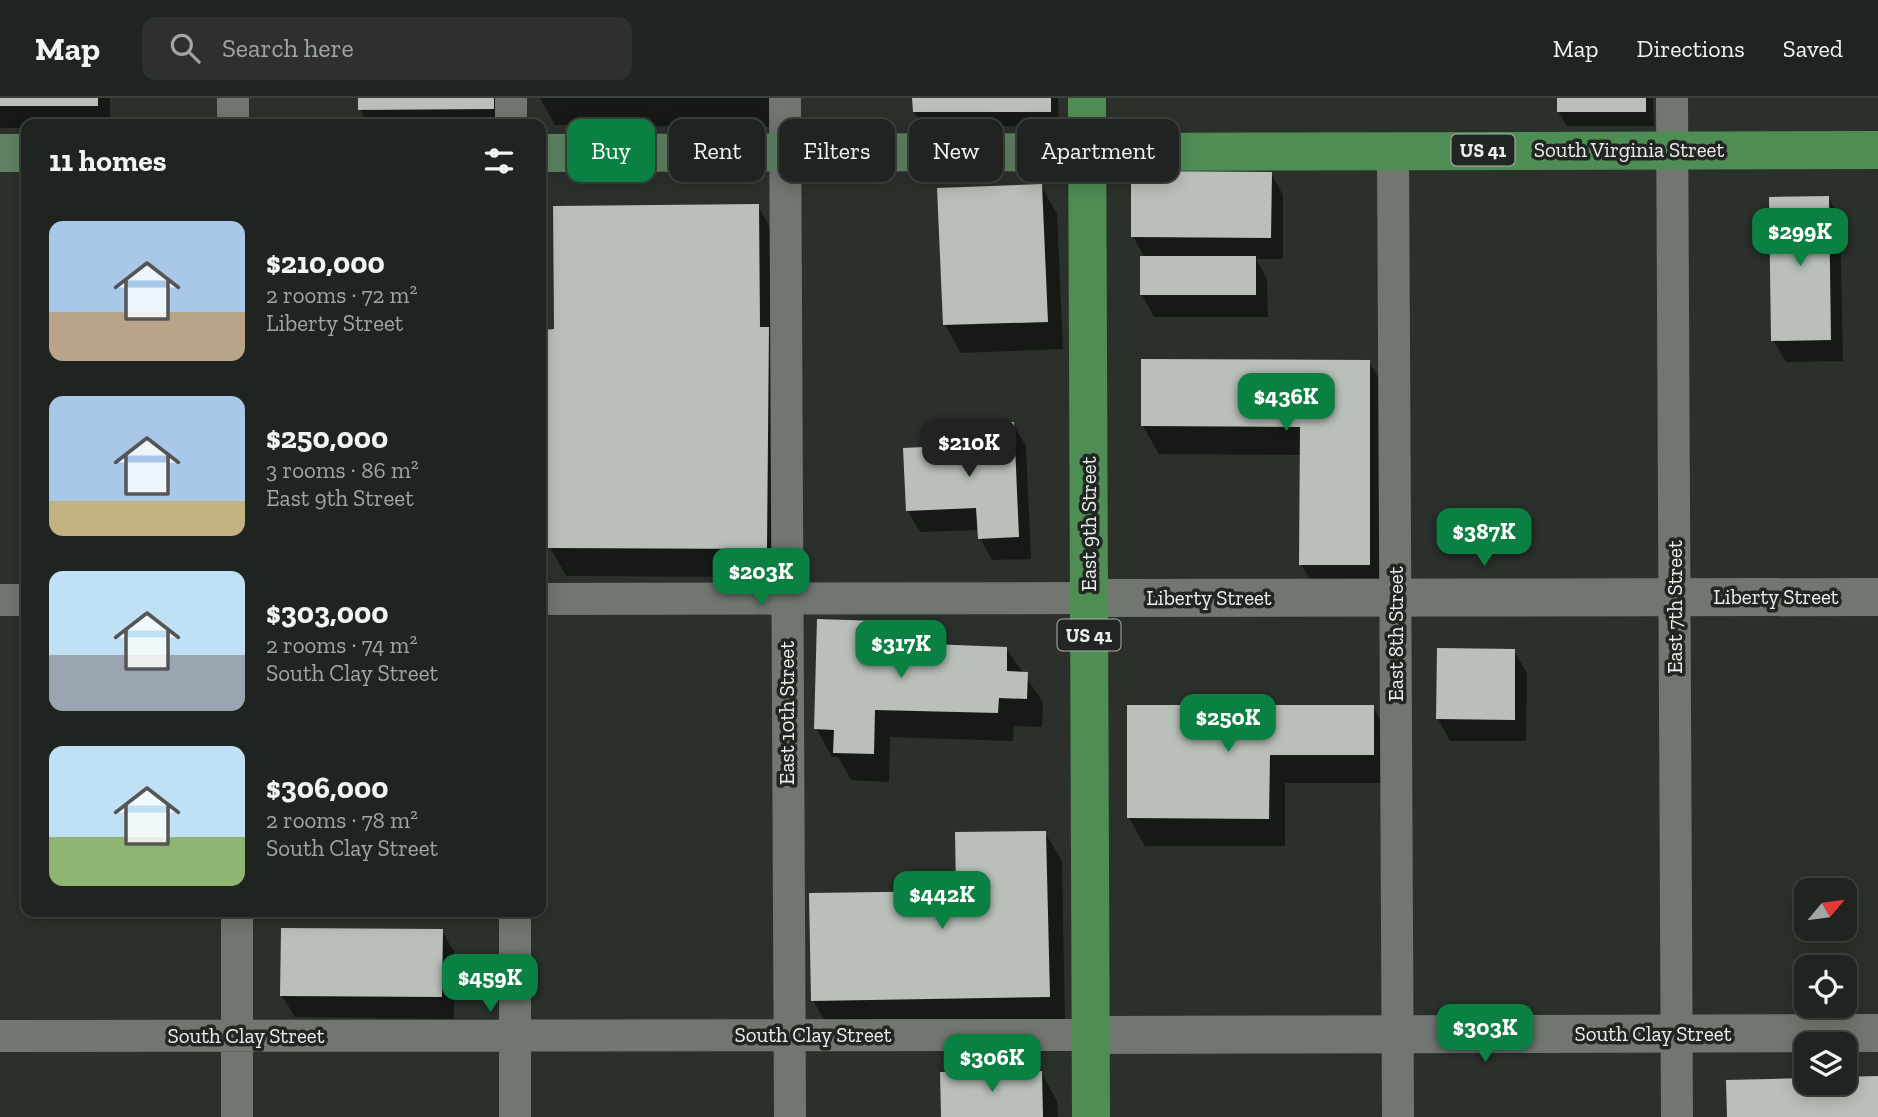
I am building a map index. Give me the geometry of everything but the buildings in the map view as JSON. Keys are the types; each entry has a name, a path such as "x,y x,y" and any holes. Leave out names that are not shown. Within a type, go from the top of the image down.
{"main road":[{"name":"East 9th Street","path":"1087,98 1087,119"},
{"name":"South Virginia Street","path":"1179,152 1878,150"},
{"name":"South Virginia Street","path":"895,153 1017,152"},
{"path":"0,153 21,153"},
{"name":"South Virginia Street","path":"546,153 779,153"},
{"name":"East 9th Street","path":"1087,182 1091,1117"}],"street":[{"path":"233,98 233,119"},
{"path":"511,98 511,119"},
{"name":"East 10th Street","path":"785,98 785,119"},
{"name":"East 7th Street","path":"1672,98 1677,1117"},
{"name":"East 8th Street","path":"1393,151 1398,1117"},
{"name":"East 10th Street","path":"785,182 790,1117"},
{"name":"Liberty Street","path":"546,599 1878,597"},
{"path":"0,600 21,600"},
{"path":"237,917 237,1117"},
{"path":"515,917 515,1117"},
{"name":"South Clay Street","path":"0,1036 1878,1033"}]}
